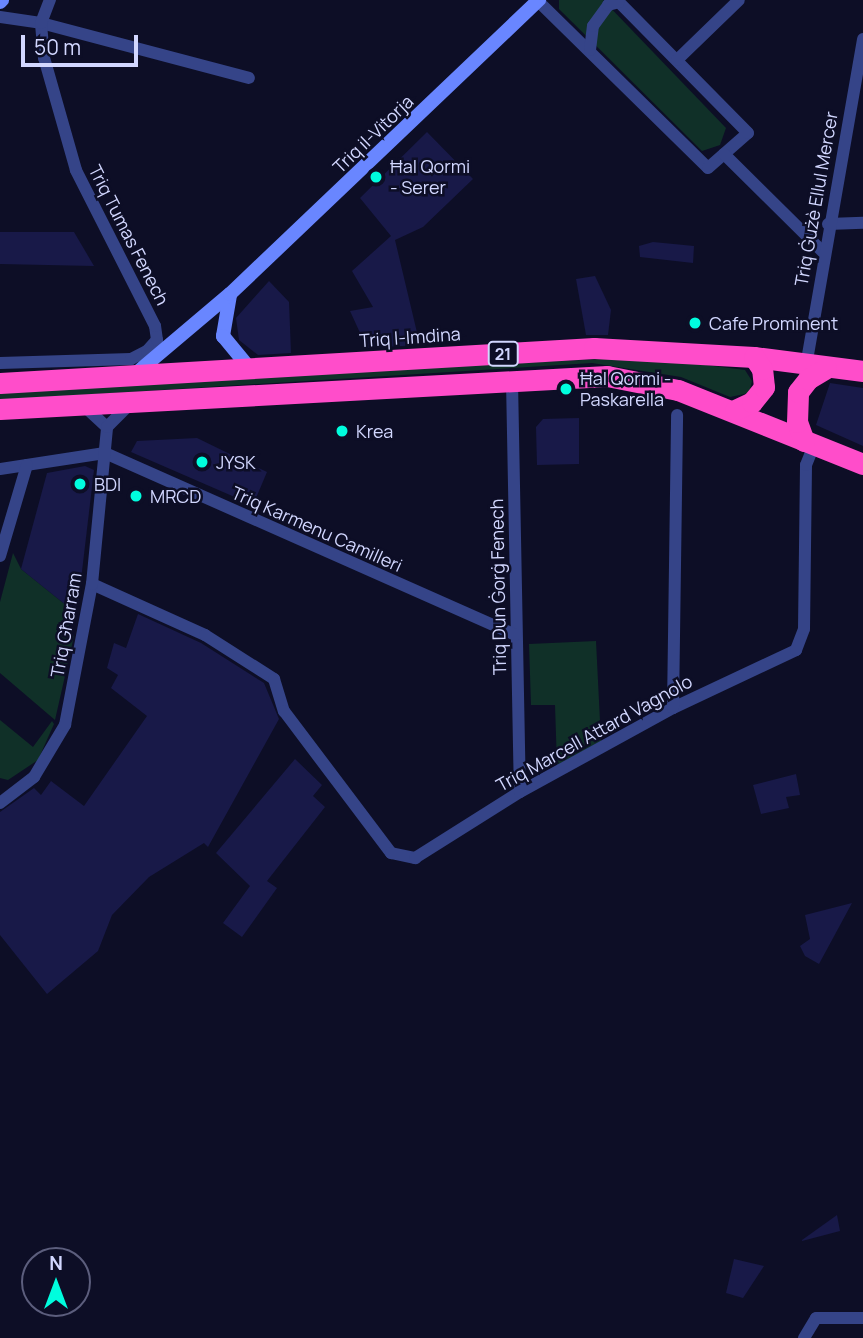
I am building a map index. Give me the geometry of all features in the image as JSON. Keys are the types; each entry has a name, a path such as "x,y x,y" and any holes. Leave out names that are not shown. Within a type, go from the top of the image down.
{"highway":[{"name":"Triq l-Imdina","path":"0,383 594,348 754,357 863,371"},
{"path":"735,410 752,402 764,387 762,369 754,357"},
{"path":"808,450 797,422 798,392 816,367"},
{"name":"21","path":"0,409 134,399 607,376 678,390 735,410 808,450 863,464"}],"street":[{"path":"41,23 50,0"},
{"path":"677,60 739,0"},
{"path":"539,1 708,168 748,133 618,1 608,5 593,26 590,50"},
{"name":"Triq il-Vitorja","path":"133,376 230,294 539,1"},
{"path":"0,17 41,23 249,78"},
{"name":"Triq Tumas Fenech","path":"0,363 131,359 147,352 157,340 155,326 76,170 44,58 41,23"},
{"name":"Triq Ġużè Ellul Mercer","path":"816,367 828,224 863,39"},
{"path":"724,153 824,253"},
{"path":"828,224 863,223"},
{"path":"230,294 223,336 251,370"},
{"name":"Triq Dun Ġorġ Fenech","path":"512,381 520,792"},
{"path":"80,402 107,428 134,399"},
{"path":"673,708 677,415"},
{"name":"Triq Għarram","path":"0,803 34,777 65,725 92,584 107,428"},
{"name":"Triq Marcell Attard Vagnolo","path":"92,584 205,635 274,679 285,711 391,853 415,858 520,792 673,708 796,650 804,629 808,450"},
{"path":"0,469 105,453"},
{"name":"Triq Karmenu Camilleri","path":"105,453 516,635"},
{"path":"0,556 27,465"},
{"path":"803,1336 816,1318 863,1318"}],"green space":[{"path":"559,0 603,0 726,128 720,145 702,151 559,9"},
{"path":"642,357 745,370 752,381 749,393 730,397 681,377 592,363 0,400 0,389"},
{"path":"13,553 21,569 72,610 68,632 74,636 55,720 0,673 0,602"},
{"path":"596,641 601,741 557,765 555,705 531,705 529,644"},
{"path":"0,720 33,747 52,721 54,724 38,760 8,780 0,778"}],"building":[{"path":"427,132 473,179 423,227 395,240 420,345 367,348 350,311 373,307 352,271 391,236 360,198"},
{"path":"0,232 74,232 94,266 0,264"},
{"path":"653,242 694,246 693,263 640,257 639,246"},
{"path":"595,276 611,310 608,335 586,335 576,279"},
{"path":"269,281 289,302 291,353 258,355 239,340 236,318"},
{"path":"830,383 863,388 863,446 816,425"},
{"path":"579,418 579,464 537,465 536,427 543,419"},
{"name":"JYSK","path":"197,438 267,472 253,505 131,452 137,441"},
{"path":"85,466 94,470 78,605 72,610 21,569 47,473"},
{"path":"138,614 201,643 264,683 279,719 208,847 204,843 149,877 112,915 98,951 47,994 0,935 0,812 34,788 41,795 51,781 84,806 147,716 111,688 118,675 107,668 114,643 126,648"},
{"path":"295,759 322,785 313,796 325,807 267,881 277,888 242,937 223,923 250,886 216,853"},
{"path":"796,774 800,795 786,797 789,808 761,814 753,785"},
{"path":"852,903 819,964 805,956 800,946 810,939 805,915"},
{"path":"837,1215 840,1231 802,1241 802,1240"},
{"path":"734,1259 764,1266 743,1298 726,1293"}],"place":[{"name":"Ħal Qormi - Serer","path":"376,177"},
{"name":"Cafe Prominent","path":"695,323"},
{"name":"Ħal Qormi - Paskarella","path":"566,389"},
{"name":"Krea","path":"342,431"},
{"name":"JYSK","path":"202,462"},
{"name":"BDI","path":"80,484"},
{"name":"MRCD","path":"136,496"}]}
